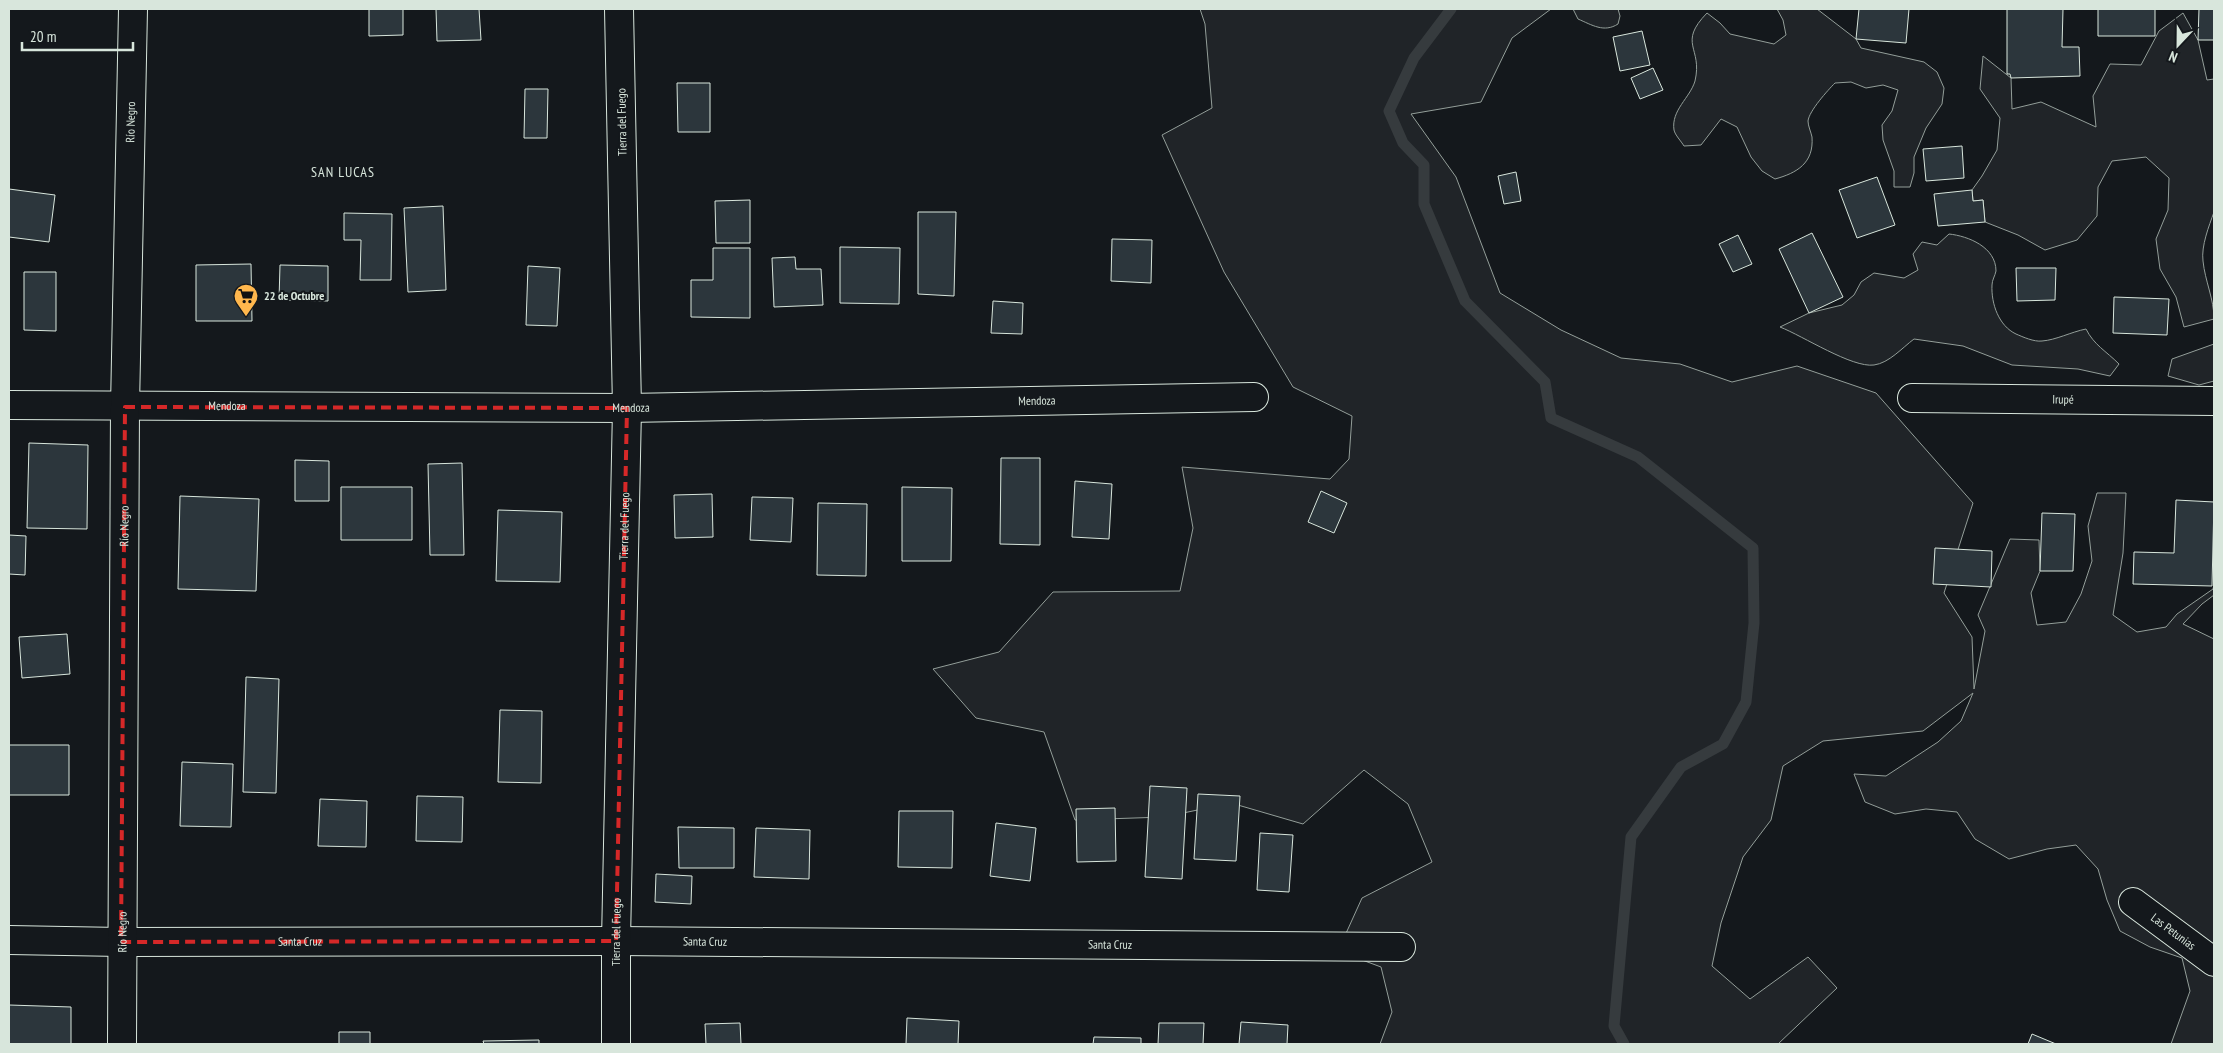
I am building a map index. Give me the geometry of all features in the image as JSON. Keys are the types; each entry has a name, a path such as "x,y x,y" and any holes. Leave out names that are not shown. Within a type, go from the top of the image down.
{"street":[{"name":"Río Negro","path":"122,1044 125,407 133,9"},
{"name":"Tierra del Fuego","path":"616,1044 616,941 627,408 620,9"},
{"name":"Mendoza","path":"9,405 627,408 1254,397"},
{"name":"Irupé","path":"1912,398 2214,401"},
{"name":"Las Petunias","path":"2133,902 2214,962"},
{"name":"Santa Cruz","path":"9,940 121,942 616,941 1400,947"}],"highlighted area":[{"path":"125,407 627,408 616,941 121,942"}],"shaded area":[{"path":"1200,9 1551,9 1512,38 1481,102 1411,114 1456,177 1500,293 1561,330 1621,358 1680,364 1732,382 1797,366 1876,393 1973,503 1944,593 1972,637 1974,689 1985,631 1978,615 2010,539 2039,540 2040,571 2031,593 2037,625 2066,622 2081,594 2092,561 2088,526 2097,493 2126,493 2123,553 2113,615 2137,632 2166,627 2177,614 2213,589 2214,585 2214,595 2202,604 2183,624 2214,639 2214,1044 2171,1044 2190,991 2182,958 2150,947 2120,931 2107,900 2098,869 2076,845 2047,849 2009,859 1975,839 1957,812 1926,809 1895,814 1865,802 1854,774 1886,776 1938,742 1961,721 1973,693 1923,731 1823,741 1783,766 1771,820 1743,857 1721,923 1712,966 1750,999 1808,957 1837,988 1778,1044 1380,1044 1392,1012 1381,967 1338,951 1362,898 1432,862 1408,804 1364,770 1303,824 1231,803 1164,817 1075,820 1044,732 976,718 933,669 999,652 1053,592 1180,591 1193,528 1182,467 1330,479 1349,459 1352,416 1293,387 1224,272 1162,135 1212,108 1205,24"},
{"path":"1573,9 1618,9 1620,16 1618,24 1613,27 1603,28 1593,26 1578,19"},
{"path":"1777,9 1817,9 1856,39 1861,48 1924,62 1937,72 1944,88 1942,104 1926,128 1914,157 1914,173 1910,187 1894,187 1894,171 1883,140 1882,125 1892,111 1898,90 1883,85 1866,88 1851,82 1835,83 1819,101 1809,117 1808,123 1812,137 1812,146 1807,160 1797,170 1775,179 1762,171 1751,157 1737,127 1721,119 1701,145 1684,146 1674,130 1674,123 1678,110 1695,81 1697,70 1692,39 1698,23 1707,13 1730,34 1774,44 1786,35 1783,20"},
{"path":"2183,13 2198,40 2207,80 2214,79 2214,212 2206,236 2203,255 2204,268 2213,304 2214,319 2184,327 2176,297 2160,269 2156,239 2168,210 2169,178 2146,157 2112,161 2098,187 2097,216 2077,240 2045,250 2018,235 1985,222 1983,200 1973,201 1972,190 1997,150 2000,118 1980,89 1983,56 2011,78 2012,109 2041,102 2096,127 2093,96 2110,64 2141,65 2159,31"},
{"path":"1949,234 1964,237 1980,244 1991,255 1996,271 1992,281 1993,300 1997,314 2005,326 2025,338 2039,341 2053,339 2086,329 2097,344 2119,364 2110,376 2078,369 2012,365 1963,346 1914,339 1895,355 1880,364 1865,365 1841,357 1780,327 1809,313 1842,305 1854,295 1861,282 1874,273 1904,278 1918,270 1913,254 1922,242 1937,245"},
{"path":"2214,344 2214,381 2199,385 2168,376 2172,359"}],"building":[{"path":"369,9 403,9 403,35 369,36"},
{"path":"436,9 479,9 481,40 437,41"},
{"path":"1859,9 1909,9 1906,43 1856,39"},
{"path":"2007,9 2063,9 2062,47 2079,47 2080,76 2011,78 2010,74 2007,74"},
{"path":"2098,9 2155,9 2155,36 2098,36"},
{"path":"2199,9 2214,9 2214,40 2198,40"},
{"path":"1642,31 1650,65 1620,71 1613,37"},
{"path":"1653,68 1663,90 1640,99 1631,78"},
{"path":"677,83 710,83 710,132 678,132"},
{"path":"525,89 548,89 547,138 524,138"},
{"path":"1962,146 1964,178 1926,181 1923,149"},
{"path":"1516,172 1521,201 1504,204 1498,176"},
{"path":"1877,177 1895,225 1857,238 1839,190"},
{"path":"9,189 55,195 49,242 9,237"},
{"path":"1972,190 1973,201 1983,200 1985,222 1938,226 1934,194"},
{"path":"750,200 750,243 716,243 715,201"},
{"path":"443,206 446,290 408,292 404,208"},
{"path":"918,212 956,212 954,296 918,294"},
{"path":"344,213 392,214 391,280 360,280 361,240 344,240"},
{"path":"1812,233 1843,297 1809,313 1779,249"},
{"path":"1738,235 1752,264 1733,272 1719,244"},
{"path":"1112,239 1152,240 1151,283 1111,281"},
{"path":"840,247 900,248 899,304 840,303"},
{"path":"713,248 750,248 750,318 691,317 691,280 713,280"},
{"path":"795,257 796,269 821,269 823,305 774,307 772,258"},
{"path":"251,264 252,321 196,321 196,265"},
{"path":"280,265 328,266 328,301 279,300"},
{"path":"528,266 560,268 557,326 526,325"},
{"path":"2016,268 2056,268 2055,300 2017,301"},
{"path":"24,272 56,272 56,331 24,330"},
{"path":"2114,297 2169,299 2167,335 2113,333"},
{"path":"993,301 1023,303 1022,334 991,333"},
{"path":"29,443 88,445 87,529 27,528"},
{"path":"1001,458 1040,458 1040,545 1000,544"},
{"path":"295,460 329,461 329,501 295,501"},
{"path":"462,463 464,555 430,555 428,464"},
{"path":"1075,481 1112,484 1109,539 1072,537"},
{"path":"341,487 412,487 412,540 341,540"},
{"path":"902,487 952,488 951,561 902,561"},
{"path":"1321,491 1347,503 1334,533 1308,522"},
{"path":"712,494 713,537 675,538 674,495"},
{"path":"180,496 259,499 256,591 178,589"},
{"path":"752,497 793,498 791,542 750,540"},
{"path":"2176,500 2214,502 2212,586 2133,584 2134,552 2174,553"},
{"path":"818,503 867,504 866,576 817,575"},
{"path":"498,510 562,512 560,582 496,581"},
{"path":"2042,513 2075,514 2073,571 2040,571"},
{"path":"9,535 26,536 25,575 9,574"},
{"path":"1935,548 1992,551 1991,587 1933,584"},
{"path":"67,634 70,674 22,678 19,637"},
{"path":"246,677 279,679 276,793 243,792"},
{"path":"500,710 542,711 541,783 498,782"},
{"path":"9,745 69,745 69,795 9,795"},
{"path":"182,762 233,764 231,827 180,826"},
{"path":"1150,786 1187,788 1182,879 1145,877"},
{"path":"1198,794 1240,796 1236,861 1194,859"},
{"path":"417,796 463,797 462,842 416,841"},
{"path":"320,799 367,801 366,847 318,846"},
{"path":"1115,808 1116,861 1077,862 1076,809"},
{"path":"899,811 953,811 952,868 898,867"},
{"path":"996,823 1036,828 1030,881 990,876"},
{"path":"678,827 734,828 734,868 679,868"},
{"path":"756,828 810,830 809,879 754,877"},
{"path":"1260,833 1293,835 1289,892 1257,890"},
{"path":"656,874 692,876 691,904 655,902"},
{"path":"9,1005 71,1007 71,1044 9,1044"},
{"path":"907,1018 959,1021 958,1044 906,1044"},
{"path":"1241,1022 1288,1025 1287,1044 1239,1044"},
{"path":"740,1023 741,1044 706,1044 705,1024"},
{"path":"1159,1023 1204,1023 1203,1044 1158,1044"},
{"path":"339,1032 370,1032 370,1044 339,1044"},
{"path":"2032,1034 2056,1044 2028,1044"},
{"path":"1094,1037 1141,1038 1141,1044 1093,1044"},
{"path":"539,1040 539,1044 484,1044 483,1041"}],"waterway":[{"path":"1451,9 1414,58 1389,111 1403,143 1424,165 1424,204 1465,301 1545,382 1551,418 1638,457 1753,548 1754,623 1746,702 1723,744 1681,767 1631,837 1614,1026 1624,1044"}],"place":[{"name":"22 de Octubre","path":"246,317"}],"district":[{"name":"SAN LUCAS","path":"343,172"}]}
